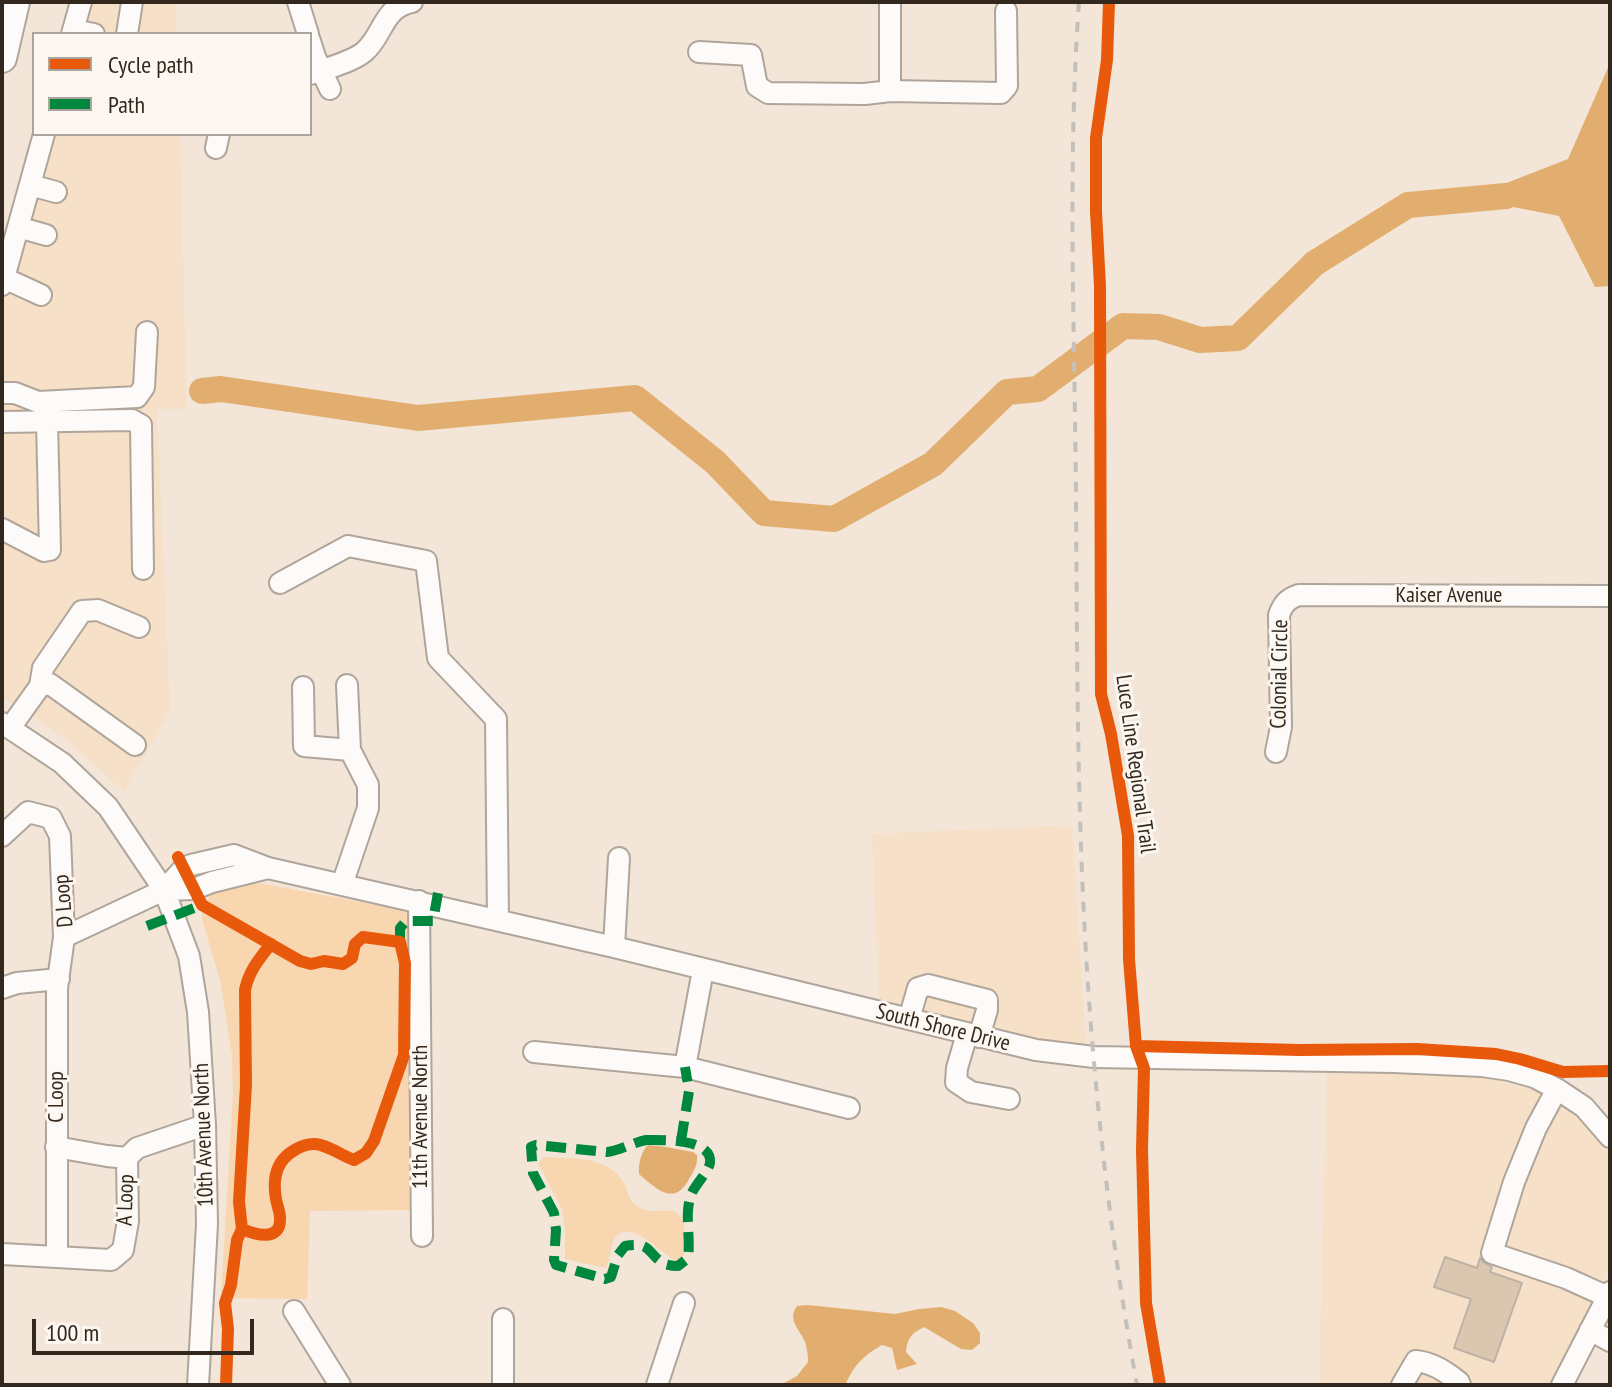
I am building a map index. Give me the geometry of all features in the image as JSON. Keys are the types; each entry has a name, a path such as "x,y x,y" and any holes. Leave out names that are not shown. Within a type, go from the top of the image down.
{"highway":[{"path":"2,58 15,2"}],"street":[{"path":"80,32 81,2"},
{"path":"127,32 132,2"},
{"path":"298,2 307,32"},
{"path":"312,48 320,77 360,55 371,46 389,14 412,2"},
{"path":"890,2 890,91"},
{"path":"699,52 751,55 757,86 768,93 1001,93 1007,86 1006,11"},
{"path":"41,295 3,282 43,136"},
{"path":"30,185 56,192"},
{"path":"18,227 46,235"},
{"path":"2,393 15,393 38,402 137,397 144,387 147,332"},
{"path":"2,422 132,420 141,425 143,569"},
{"path":"2,529 44,551 50,550 47,421"},
{"path":"280,583 348,546 426,561 438,658 496,719 498,920"},
{"name":"Kaiser Avenue","path":"1288,598 1299,595 1610,596"},
{"name":"Colonial Circle","path":"1276,752 1281,727 1279,615 1288,598"},
{"path":"139,627 98,610 82,611 43,668 40,686 6,725 62,763 108,807 164,890"},
{"path":"40,686 50,684 135,745"},
{"path":"342,885 368,808 368,785 350,750 347,685"},
{"path":"303,687 304,746 350,750"},
{"name":"D Loop","path":"2,836 28,812 51,818 60,836 64,937 164,890"},
{"path":"614,947 619,858"},
{"name":"South Shore Drive","path":"164,890 194,889 268,868 614,947 1036,1050 1094,1057 1394,1062 1509,1070 1534,1077 1557,1089 1584,1107 1610,1137"},
{"name":"10th Avenue North","path":"164,890 189,956 198,1012 207,1224 198,1385"},
{"name":"11th Avenue North","path":"419,901 422,1236"},
{"name":"C Loop","path":"57,1257 59,979 64,937"},
{"path":"685,1067 703,970"},
{"path":"2,988 17,983 59,979"},
{"path":"909,1019 918,988 928,985 987,1000 987,1010 957,1068 956,1082 971,1092 1009,1099"},
{"path":"534,1052 685,1067 849,1108"},
{"path":"1557,1089 1536,1128 1514,1182 1492,1253 1609,1294 1562,1385"},
{"name":"A Loop","path":"2,1254 111,1260 123,1250 128,1221 127,1158 137,1148 205,1125"},
{"path":"56,1147 127,1158"},
{"path":"657,1385 684,1303"},
{"path":"294,1311 340,1385"},
{"path":"503,1319 503,1385"},
{"path":"1590,1330 1610,1341"},
{"path":"1402,1385 1416,1361 1442,1369 1460,1385"}],"shaded area":[{"path":"89,2 176,2 177,32 81,32"},
{"path":"1610,63 1610,286 1595,287 1559,216 1468,198 1568,159"},
{"path":"50,136 180,136 187,409 157,409 170,711 124,791 75,747 2,697 2,307"},
{"path":"1072,825 1086,1049 1038,1043 879,1000 872,834"},
{"path":"246,882 403,910 408,914 410,1210 310,1211 307,1299 221,1298 233,1093 232,1055 220,980 202,919 210,896 222,888"},
{"path":"1327,1069 1407,1069 1492,1079 1533,1090 1574,1110 1602,1135 1610,1151 1610,1264 1552,1385 1319,1385"},
{"path":"648,1145 697,1155 692,1173 678,1192 665,1193 639,1174 640,1158"},
{"path":"544,1157 599,1163 617,1174 636,1206 676,1213 683,1222 684,1255 680,1260 674,1260 644,1238 628,1231 615,1238 605,1268 565,1259 562,1209 538,1163"},
{"path":"797,1306 895,1314 941,1307 955,1311 973,1323 980,1333 980,1343 972,1350 961,1349 924,1327 911,1336 906,1352 917,1364 897,1370 892,1348 882,1345 860,1362 845,1385 784,1385 797,1376 808,1362 805,1342 793,1316"}],"building":[{"path":"1445,1257 1477,1268 1480,1258 1492,1267 1490,1272 1522,1283 1494,1362 1454,1348 1471,1299 1434,1287"}],"waterway":[{"path":"202,391 221,389 418,418 635,398 715,462 764,513 834,519 933,464 1007,392 1038,389 1123,326 1159,327 1200,340 1238,338 1315,263 1408,205 1506,196"}],"railway":[{"path":"1079,2 1073,127 1073,253 1082,873 1100,1130 1116,1258 1137,1385"}],"marked path":[{"path":"400,942 400,928 406,921 433,921 438,893"},
{"path":"147,926 202,905"},
{"path":"681,1141 689,1091 685,1067"},
{"path":"646,1140 685,1142 704,1149 709,1155 709,1167 689,1203 688,1258 678,1266 669,1265 641,1245 625,1246 618,1255 611,1277 605,1279 556,1265 554,1213 533,1173 531,1147 607,1152 646,1140"}],"cycle path":[{"name":"Luce Line Regional Trail","path":"1109,2 1107,60 1096,138 1100,286 1101,694 1128,836 1129,959 1136,1046 1144,1068 1142,1150 1146,1303 1160,1385"},
{"path":"178,857 202,905 300,961 343,964 352,958 355,944 363,937 400,942 405,963 404,1055 374,1141 366,1153 354,1160 318,1144 293,1151 281,1162 276,1174 275,1193 280,1218 276,1231 267,1235 242,1229"},
{"path":"226,1385 228,1329 225,1303 231,1285 237,1240 242,1229 239,1202 246,1085 245,990 252,971 271,944"},
{"path":"1136,1046 1417,1049 1496,1054 1563,1072 1610,1071"}]}
